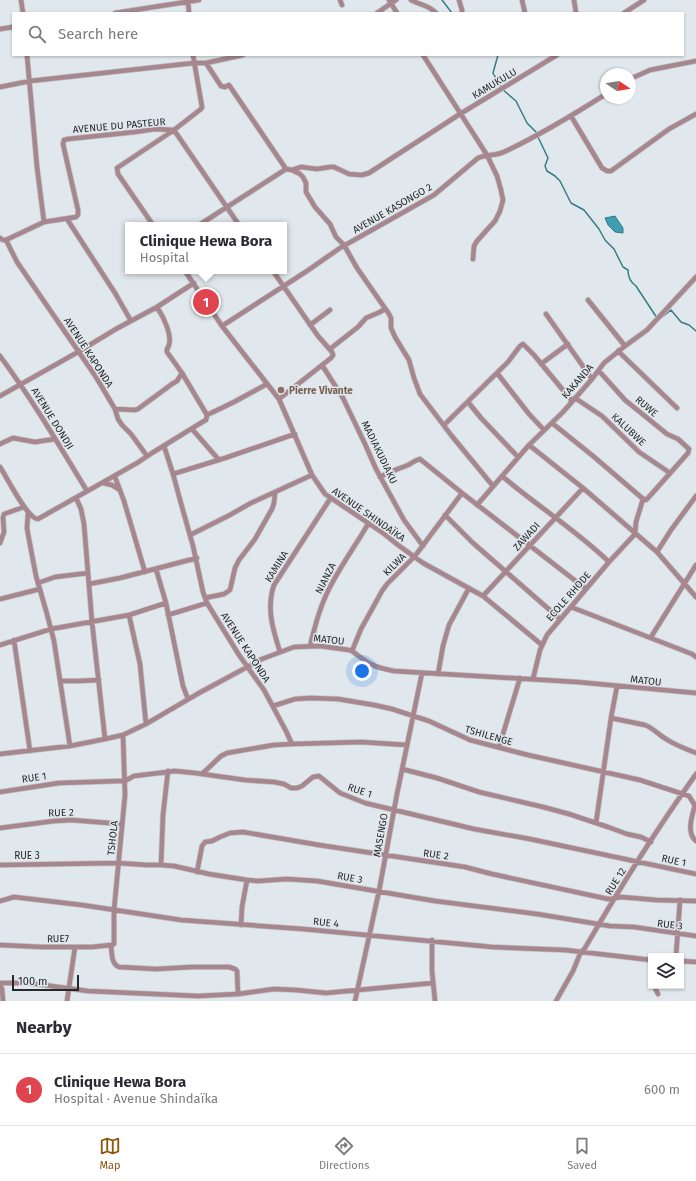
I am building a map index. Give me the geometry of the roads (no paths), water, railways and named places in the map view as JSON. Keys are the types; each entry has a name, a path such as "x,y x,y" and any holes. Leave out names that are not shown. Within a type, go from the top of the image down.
{"street":[{"path":"21,0 23,12"},
{"path":"121,12 199,0"},
{"path":"340,0 342,5"},
{"path":"411,0 427,6 435,12"},
{"path":"459,0 462,12"},
{"path":"522,0 525,12"},
{"path":"574,0 576,12"},
{"path":"626,12 644,0"},
{"path":"188,1 189,12"},
{"path":"378,12 392,1 397,12"},
{"path":"0,29 12,26"},
{"path":"27,56 37,167 44,222"},
{"path":"151,222 116,170 118,167 174,130 199,111 201,108 193,56"},
{"path":"0,87 30,82 194,63 206,63 238,56"},
{"path":"423,56 487,156 499,183 502,196 502,207 495,221 475,244 473,259"},
{"name":"KAMUKULU","path":"286,169 292,170 301,167 317,169 332,167 349,174 365,175 460,114 555,56"},
{"path":"636,76 650,70 696,61"},
{"path":"204,222 286,169 229,86 221,86 206,63"},
{"name":"AVENUE KASONGO 2","path":"222,326 344,245 434,196 476,159 503,153 571,116 600,98"},
{"path":"571,116 602,168 607,171 613,170 675,125 696,114"},
{"name":"AVENUE DU PASTEUR","path":"67,218 76,217 78,214 63,144 64,140 154,129 174,130 237,222"},
{"path":"292,170 303,177 306,183 306,192 315,207 330,224 336,237 344,245 357,268 390,316 391,328 409,360 420,394 493,486"},
{"path":"0,238 2,240 6,240 44,222 67,218 131,321"},
{"name":"AVENUE KAPONDA","path":"6,240 17,262 96,377 115,409 122,425 131,434 147,456"},
{"name":"AVENUE SHINDAÏKA","path":"187,274 222,326 279,399 312,475 322,492 330,499 383,533 434,569 483,596 542,645"},
{"path":"275,274 318,336 333,353 333,356 279,399"},
{"name":"KAKANDA","path":"477,504 529,445 574,399 599,371 604,363 647,330 659,315 696,277"},
{"path":"0,396 157,307 194,283"},
{"path":"588,300 625,346"},
{"path":"157,307 164,319 168,332 169,346 167,352 182,373 207,415"},
{"path":"330,349 358,327 366,318 385,309"},
{"path":"310,325 330,310"},
{"path":"546,314 592,379"},
{"name":"KALUBWE","path":"497,373 523,344 574,399 602,416 639,452 670,473"},
{"path":"541,364 568,344"},
{"path":"618,351 677,408"},
{"name":"AVENUE DONDJI","path":"0,356 56,439 87,491"},
{"name":"MADIAKUDIAKU","path":"322,365 343,398 380,477 404,520 423,546"},
{"name":"RUWE","path":"599,371 625,400 667,434 678,439 689,449 688,453 670,473"},
{"path":"115,409 138,409 177,381 182,373"},
{"path":"444,425 497,373 529,414 544,430"},
{"path":"0,467 28,513 32,518 38,519 137,463 206,420 207,415 267,384"},
{"path":"468,402 518,457"},
{"path":"552,423 594,456 644,499"},
{"path":"192,429 219,460"},
{"path":"174,474 295,434"},
{"path":"0,444 13,438 35,442 56,439"},
{"path":"529,445 657,552 696,597"},
{"name":"AVENUE KAPONDA","path":"164,446 174,474 206,601 239,655 264,690 292,744"},
{"path":"380,477 392,470 420,459 586,589"},
{"path":"644,499 646,500 670,473"},
{"path":"190,535 312,475"},
{"path":"115,476 130,518 145,572"},
{"path":"502,476 599,552 609,562"},
{"path":"103,483 121,491"},
{"name":"ZAWADI","path":"483,596 582,488"},
{"path":"168,615 224,594 230,590 235,568 239,560 255,539 272,509 275,493"},
{"name":"KILWA","path":"352,651 364,624 382,591 415,556 462,493"},
{"path":"657,552 696,496"},
{"path":"76,498 81,509 84,524 92,622 105,739"},
{"name":"KAMINA","path":"280,652 273,630 270,613 271,592 277,580 330,499"},
{"path":"635,534 636,522 644,499"},
{"path":"0,543 4,532 4,514 24,507"},
{"path":"28,513 27,528 38,583 51,629 70,746"},
{"path":"445,515 473,543 560,619"},
{"name":"NIANZA","path":"310,646 319,614 329,588 368,524"},
{"name":"ECOLE RHODE","path":"533,679 542,645 547,635 609,562 635,534"},
{"path":"89,584 145,572 196,558"},
{"path":"651,637 696,565"},
{"path":"156,569 166,603 183,686 188,700"},
{"path":"38,583 55,577 88,573"},
{"path":"438,674 443,646 449,625 469,588"},
{"path":"0,599 40,590"},
{"path":"0,645 51,629 129,614 166,603"},
{"path":"571,607 651,637 696,657"},
{"path":"129,614 140,664 146,724"},
{"path":"14,640 30,751"},
{"name":"MATOU","path":"0,754 70,746 123,734 146,724 262,659 294,647 320,646 352,651 376,667 394,671 520,678 696,693"},
{"name":"MASENGO","path":"355,1001 370,936 422,673"},
{"path":"499,747 520,678"},
{"path":"60,681 99,680"},
{"path":"596,823 617,686"},
{"name":"TSHILENGE","path":"273,706 295,699 322,698 374,705 414,715 463,737 528,755 604,771 651,783 689,796 695,805"},
{"path":"611,718 645,725 666,739 688,750 696,752"},
{"name":"TSHOLA","path":"123,734 125,780 114,910 113,962 119,967 156,969 199,967 232,968 237,971 238,994"},
{"path":"202,774 221,756 227,753 274,745 361,742 407,745"},
{"path":"402,769 437,778 479,792 543,807 627,834 641,837 650,842"},
{"name":"RUE 1","path":"0,792 59,783 125,780 134,776 175,771 274,782 294,788 300,788 313,777 319,776 344,795 365,803 474,829 530,838 696,874"},
{"path":"161,865 162,827 168,772"},
{"name":"RUE 12","path":"556,1001 573,971 581,953 650,842 696,774"},
{"path":"695,805 690,829 696,842"},
{"name":"RUE 2","path":"0,828 71,820 122,824"},
{"name":"RUE 2","path":"197,872 202,846 205,842 212,841 220,836 230,833 243,832 465,867 608,899 621,897 696,901"},
{"name":"RUE 3","path":"0,865 118,863 174,866 197,872 246,880 258,881 287,879 317,881 412,897 696,936"},
{"path":"241,925 246,880"},
{"name":"RUE 4","path":"0,901 14,897 181,920 492,946 565,950 648,960"},
{"path":"676,953 680,900"},
{"path":"432,940 435,1001"},
{"name":"RUE7","path":"0,945 75,947 113,944"},
{"path":"67,1001 75,947"},
{"path":"684,961 696,962"},
{"path":"3,1001 0,983 29,983 68,989 126,993 214,996 274,989 303,990 321,993 433,983"},
{"path":"656,989 658,994"}],"water":[{"path":"615,216 623,228 623,233 615,232 608,225 605,218"}],"waterway":[{"path":"442,0 451,12"},
{"path":"498,56 493,73 502,89 516,101 527,123 537,133"},
{"path":"538,137 548,158 545,166 547,171 560,181 571,203 584,210 599,229 605,240 614,249 623,267 628,270 631,281 636,286 657,318"},
{"path":"661,318 671,310 681,322 689,325 696,331"}],"place":[{"name":"Clinique Hewa Bora","path":"206,302"},
{"name":"Pierre Vivante","path":"281,390"}]}
